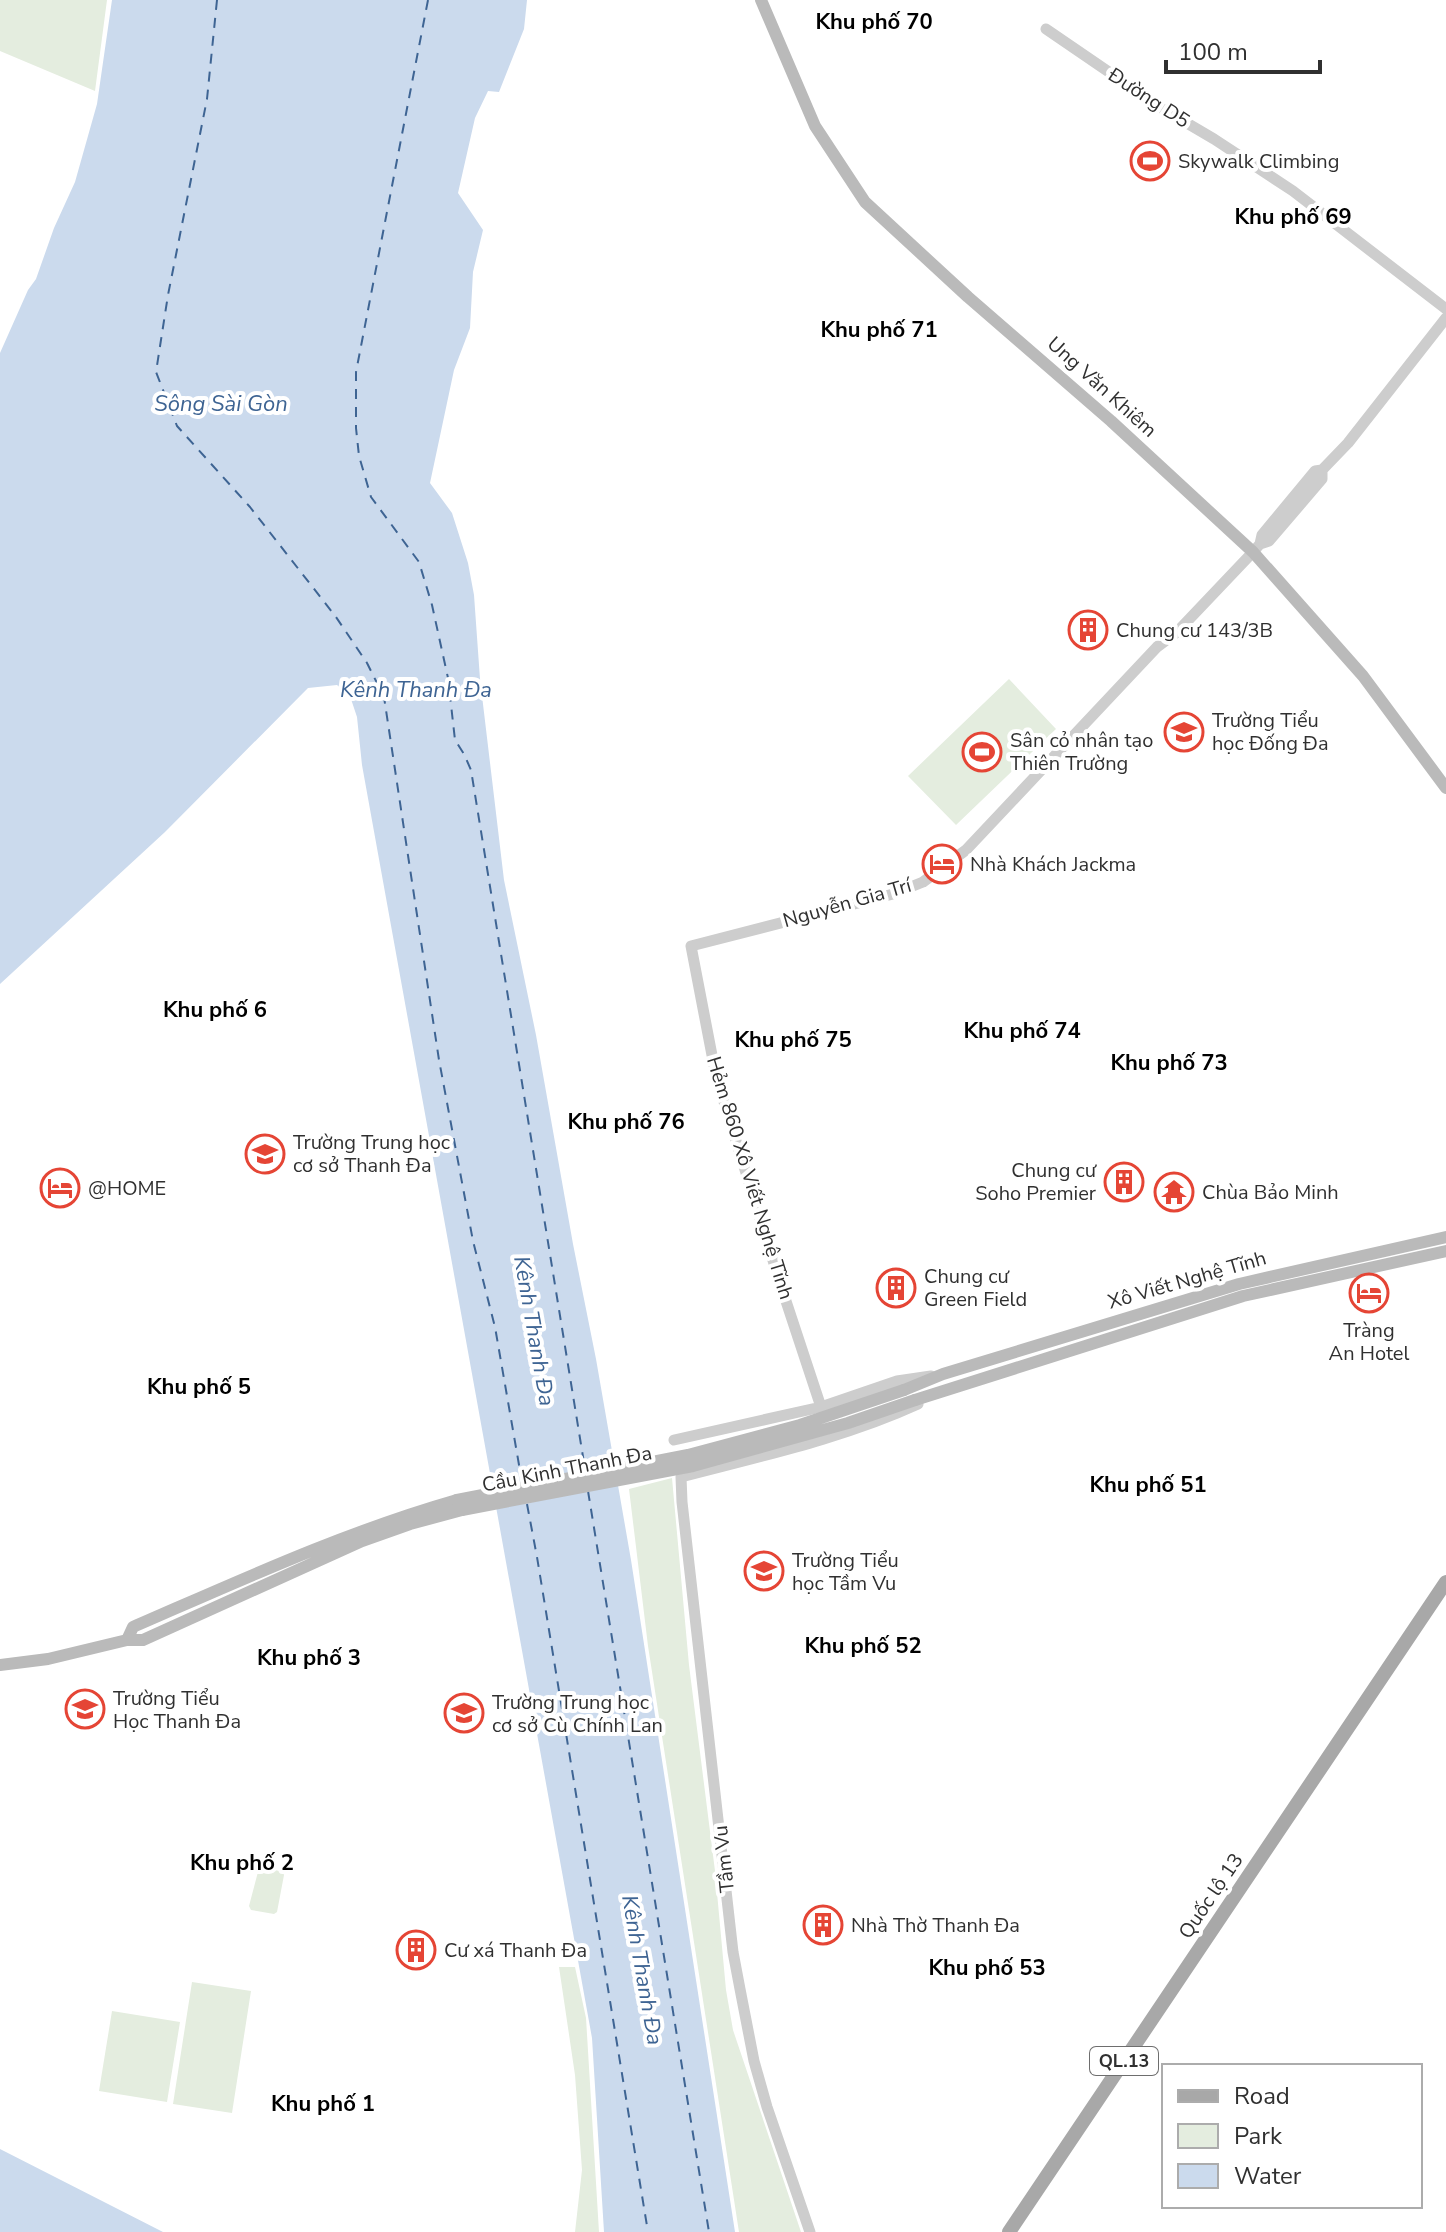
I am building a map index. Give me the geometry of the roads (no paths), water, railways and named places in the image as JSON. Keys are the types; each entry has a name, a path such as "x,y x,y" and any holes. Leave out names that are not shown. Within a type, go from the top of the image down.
{"main road":[{"name":"Ung Văn Khiêm","path":"761,0 815,126 865,202 968,297 1256,548 1363,676 1446,788"},
{"name":"Xô Viết Nghệ Tĩnh","path":"904,1390 943,1374 1239,1284 1446,1237"},
{"name":"Xô Viết Nghệ Tĩnh","path":"915,1400 1243,1296 1446,1251"},
{"name":"Cầu Kinh Thanh Đa","path":"127,1640 133,1627 221,1588 404,1515 457,1500 688,1455 800,1425 904,1390"},
{"name":"Cầu Kinh Thanh Đa","path":"0,1665 48,1659 127,1640 143,1640 362,1541 410,1524 462,1510 693,1466 848,1423 915,1400"},
{"name":"Quốc lộ 13","path":"1009,2232 1446,1582"}],"street":[{"name":"Đường D5","path":"1046,29 1163,109 1293,191 1446,309"},
{"name":"Nguyễn Gia Trí","path":"691,946 893,894 923,882 966,850 1157,647 1177,632 1256,548 1269,541 1322,479 1322,470 1348,443 1446,318"},
{"name":"Hẻm 860 Xô Viết Nghệ Tĩnh","path":"691,946 719,1084 821,1407"},
{"name":"Xô Viết Nghệ Tĩnh","path":"674,1440 821,1407 897,1381 943,1374"},
{"name":"Xô Viết Nghệ Tĩnh","path":"681,1477 766,1455 892,1416 948,1390"},
{"name":"Tầm Vu","path":"681,1477 733,1952 754,2061 810,2232"}],"water":[{"name":"Sông Sài Gòn","path":"112,0 527,0 524,29 499,92 488,91 475,118 458,193 483,230 473,272 470,328 454,370 430,483 452,513 468,563 474,595 480,679 504,880 536,1035 631,1560 735,2232 604,2232 592,2038 362,765 357,717 350,696 337,685 308,688 165,832 0,984 0,353 36,279 75,182 97,104"},
{"path":"0,2149 163,2232 0,2232"}],"place":[{"name":"Skywalk Climbing","path":"1150,161"},
{"name":"Chung cư 143/3B","path":"1088,630"},
{"name":"Trường Tiểu học Đống Đa","path":"1184,732"},
{"name":"Sân cỏ nhân tạo Thiên Trường","path":"982,752"},
{"name":"Nhà Khách Jackma","path":"942,864"},
{"name":"Trường Trung học cơ sở Thanh Đa","path":"265,1154"},
{"name":"Chung cư Soho Premier","path":"1124,1182"},
{"name":"@HOME","path":"60,1188"},
{"name":"Chùa Bảo Minh","path":"1174,1192"},
{"name":"Chung cư Green Field","path":"896,1288"},
{"name":"Tràng An Hotel","path":"1369,1293"},
{"name":"Trường Tiểu học Tầm Vu","path":"764,1571"},
{"name":"Trường Tiểu Học Thanh Đa","path":"85,1709"},
{"name":"Trường Trung học cơ sở Cù Chính Lan","path":"464,1713"},
{"name":"Nhà Thờ Thanh Đa","path":"823,1925"},
{"name":"Cư xá Thanh Đa","path":"416,1950"}],"district":[{"name":"Khu phố 70","path":"874,22"},
{"name":"Khu phố 69","path":"1293,217"},
{"name":"Khu phố 71","path":"879,330"},
{"name":"Khu phố 6","path":"215,1010"},
{"name":"Khu phố 74","path":"1022,1031"},
{"name":"Khu phố 75","path":"793,1040"},
{"name":"Khu phố 73","path":"1169,1063"},
{"name":"Khu phố 76","path":"626,1122"},
{"name":"Khu phố 5","path":"199,1387"},
{"name":"Khu phố 51","path":"1148,1485"},
{"name":"Khu phố 52","path":"863,1646"},
{"name":"Khu phố 3","path":"309,1658"},
{"name":"Khu phố 2","path":"242,1863"},
{"name":"Khu phố 53","path":"987,1968"},
{"name":"Khu phố 1","path":"323,2104"}],"water label":[{"name":"Kênh Thanh Đa","path":"416,690"},
{"name":"Kênh Thanh Đa","path":"534,1331"},
{"name":"Kênh Thanh Đa","path":"642,1970"}]}
